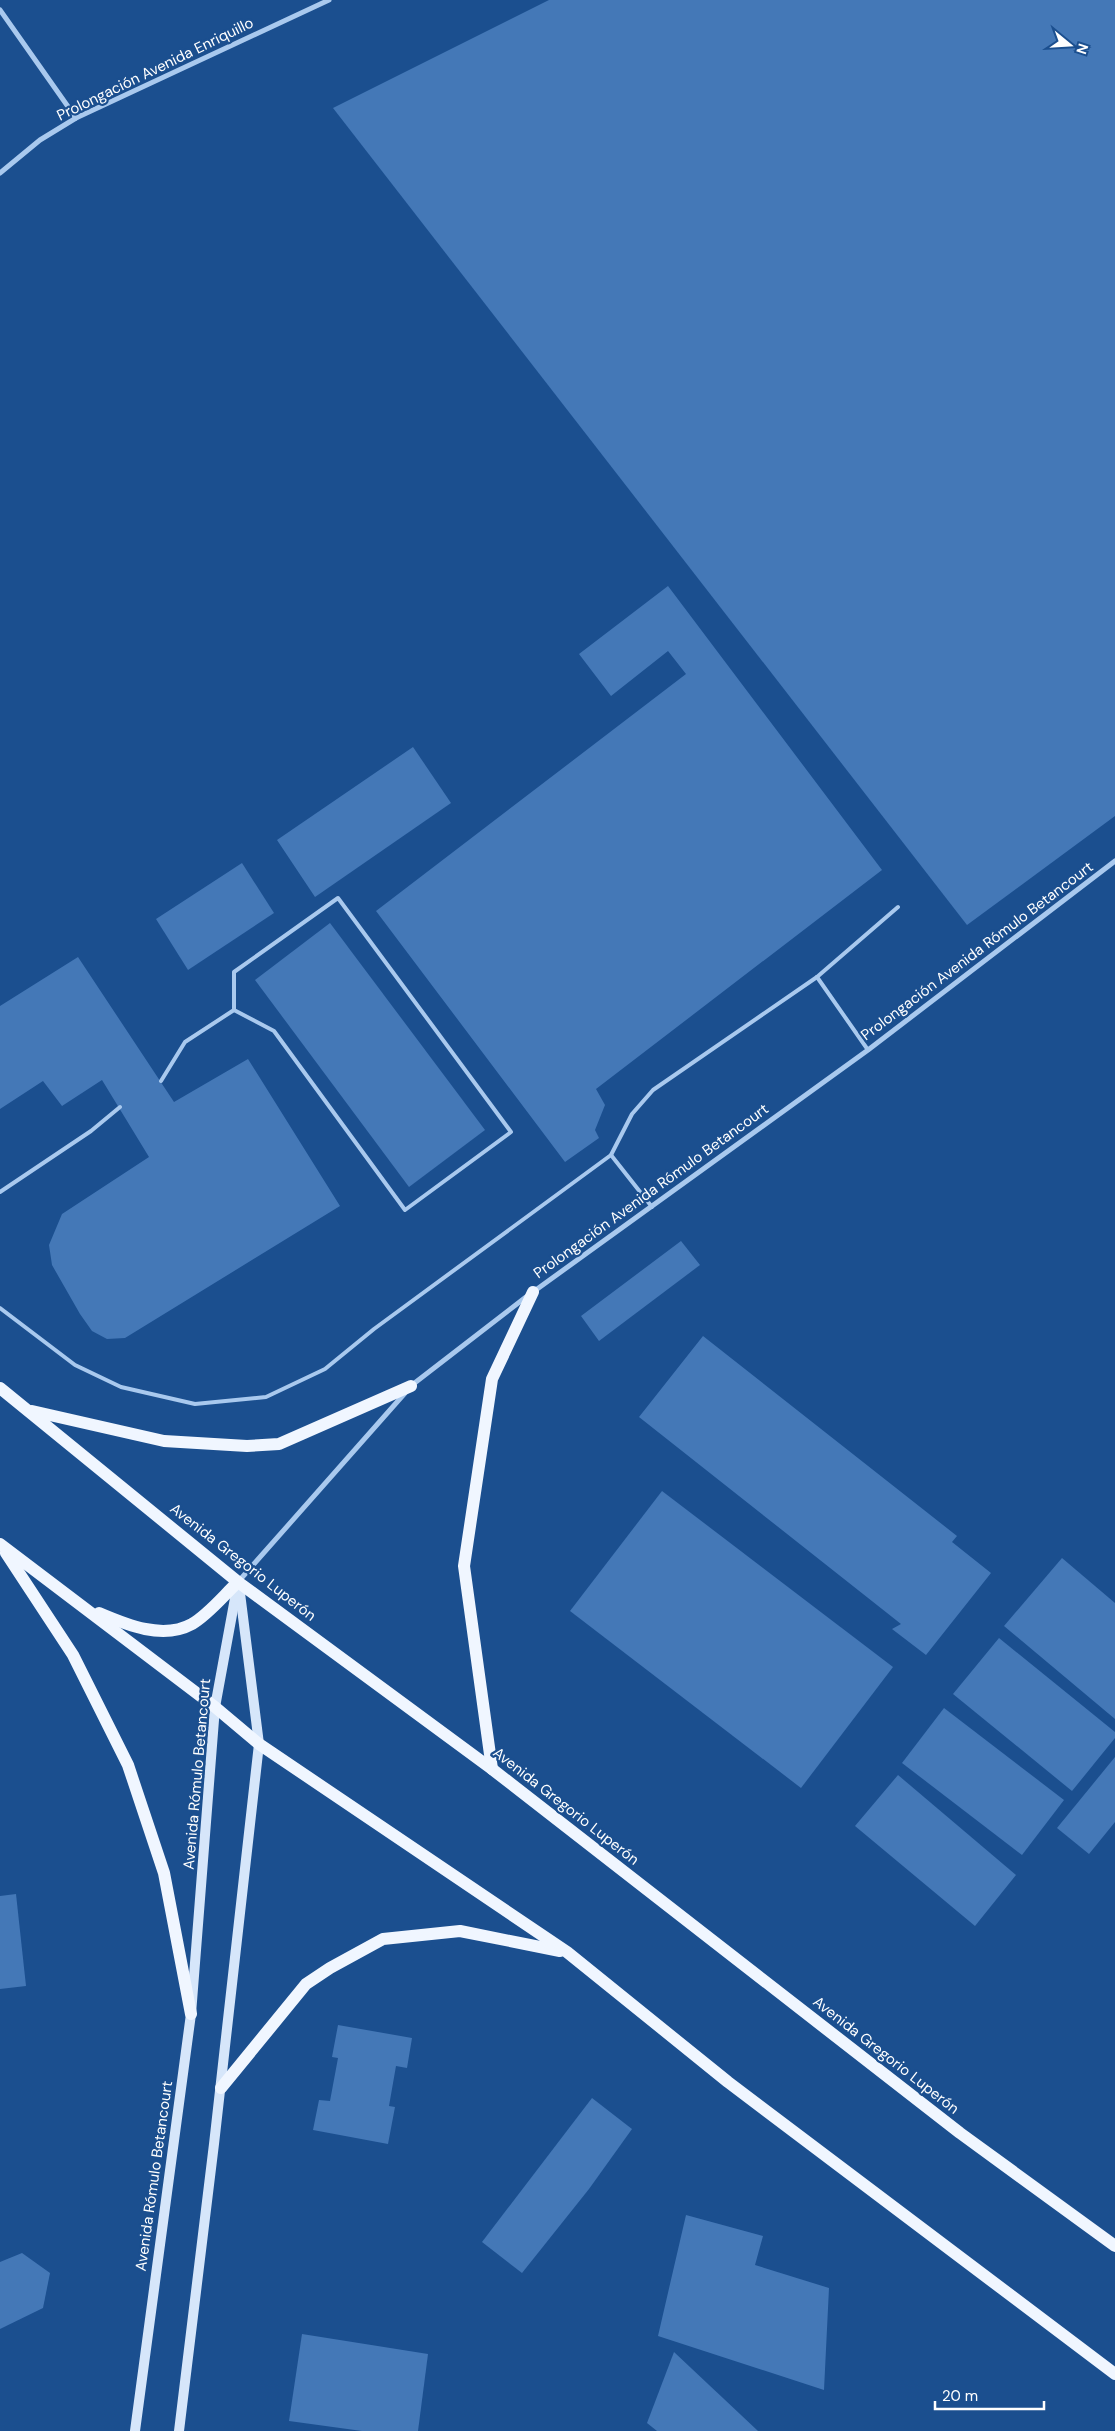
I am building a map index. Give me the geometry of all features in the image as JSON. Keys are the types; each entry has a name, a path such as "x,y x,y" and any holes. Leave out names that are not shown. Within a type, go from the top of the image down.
{"main road":[{"path":"492,1769 464,1566 492,1379 533,1292"},
{"path":"28,1410 164,1441 255,1446 279,1444 411,1386"},
{"name":"Avenida Gregorio Luperón","path":"0,1388 238,1582 492,1769 960,2133 1115,2246"},
{"path":"0,1545 215,1707 259,1744 567,1952 728,2082 1115,2374"},
{"path":"0,1545 73,1655 128,1765 164,1873 191,2014"},
{"path":"80,1605 129,1626 158,1631 183,1628 194,1623 238,1582"},
{"path":"179,2431 221,2088 259,1744 238,1582"},
{"name":"Avenida Rómulo Betancourt","path":"135,2431 191,2014 215,1707 238,1582"},
{"path":"221,2088 306,1984 330,1968 383,1939 460,1931 567,1952"}],"street":[{"name":"Prolongación Avenida Enriquillo","path":"0,173 40,140 76,118 329,0"},
{"path":"0,10 76,118"},
{"name":"Prolongación Avenida Rómulo Betancourt","path":"238,1582 411,1386 533,1292 868,1050 1115,861"}],"lane":[{"path":"338,898 511,1132 405,1210 274,1031 234,1010 234,972 338,898"},
{"path":"0,1308 75,1366 121,1387 195,1404 266,1397 325,1369 382,1323 611,1155 632,1114 653,1090 817,977 898,907"},
{"path":"817,977 868,1050"},
{"path":"161,1081 185,1042 234,1010"},
{"path":"0,1192 91,1131 120,1107"},
{"path":"611,1155 652,1207"}],"building":[{"path":"549,0 1115,0 1115,816 967,925 333,108"},
{"path":"668,586 882,870 596,1089 605,1105 595,1130 599,1138 565,1162 376,911 686,674 668,651 611,696 579,654"},
{"path":"413,747 451,803 315,897 277,840"},
{"path":"242,863 274,913 188,970 156,919"},
{"path":"330,923 485,1130 409,1187 255,980"},
{"path":"78,957 174,1102 248,1059 340,1206 125,1338 107,1339 92,1331 52,1265 49,1245 62,1214 149,1157 102,1080 62,1106 43,1081 0,1109 0,1006"},
{"path":"681,1241 700,1265 599,1341 581,1316"},
{"path":"703,1336 957,1536 952,1542 991,1573 926,1655 892,1629 901,1624 639,1417"},
{"path":"662,1491 893,1667 801,1788 570,1611"},
{"path":"1062,1558 1115,1603 1115,1719 1004,1626"},
{"path":"999,1638 1115,1732 1115,1738 1072,1791 953,1694"},
{"path":"944,1708 1064,1800 1022,1855 902,1763"},
{"path":"1115,1757 1115,1822 1089,1854 1057,1828"},
{"path":"898,1775 1016,1875 975,1926 855,1826"},
{"path":"16,1894 26,1986 0,1989 0,1896"},
{"path":"338,2025 412,2038 407,2068 396,2066 389,2106 395,2107 388,2144 313,2130 319,2100 330,2101 338,2058 332,2057"},
{"path":"592,2098 632,2129 589,2189 522,2273 482,2242"},
{"path":"686,2215 763,2236 755,2265 829,2288 824,2390 658,2336"},
{"path":"22,2253 50,2273 43,2308 0,2329 0,2262"},
{"path":"302,2334 428,2354 418,2431 362,2431 289,2421"},
{"path":"674,2352 758,2431 657,2431 647,2423"}]}
